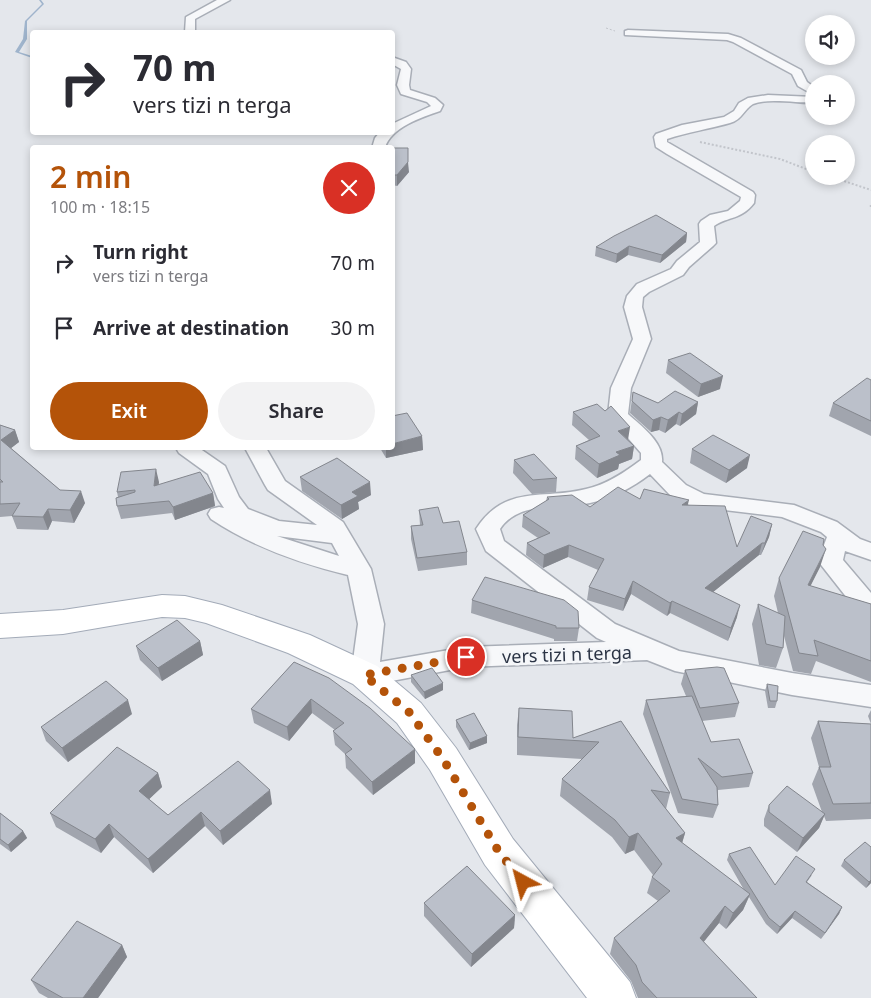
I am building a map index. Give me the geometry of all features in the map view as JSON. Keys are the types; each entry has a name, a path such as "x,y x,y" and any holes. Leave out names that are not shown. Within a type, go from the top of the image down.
{"main road":[{"path":"0,626 63,622 162,606 185,607 211,613 299,644 364,675 409,712 443,759 499,852 614,998"}],"street":[{"path":"190,30 189,19 192,16 226,0"},
{"path":"628,32 728,37 797,72 802,84 805,86"},
{"path":"395,61 402,64 406,69 403,85 405,92 431,100 438,105 436,108 395,127"},
{"path":"805,100 768,98 752,100 743,106 739,113 728,120 686,128 660,137 661,144 681,159 748,194 747,203 733,214 715,218 706,224 708,243 683,264 677,272 643,288 635,296 633,307 642,339 621,388 622,401 618,415 643,440 652,453 650,463 609,490 587,497 525,503 504,510 493,519 488,529 494,545 606,631 685,663 792,684 871,696"},
{"path":"189,450 217,471 229,499 240,514 276,528 340,536"},
{"path":"257,450 276,485 335,527 359,569 371,624 364,675"},
{"path":"650,463 678,490 699,501 786,510 829,527 852,545 871,552"},
{"path":"219,514 238,528 272,543 359,569"},
{"path":"839,535 830,561 871,610"},
{"name":"vers tizi n terga","path":"364,675 466,657 652,651"}],"path":[{"path":"696,141 780,159 805,169"},
{"path":"855,185 871,190"}],"building":[{"path":"395,148 408,148 408,162 395,175"},
{"path":"656,215 687,233 662,255 629,246 617,254 596,247 614,236"},
{"path":"690,353 723,376 701,384 668,360"},
{"path":"867,378 871,380 871,421 833,403"},
{"path":"675,391 698,402 682,414 679,412 668,420 661,417 653,420 632,401 633,392 658,403"},
{"path":"597,404 605,411 611,406 630,427 618,431 634,446 616,452 620,455 599,464 576,446 600,436 573,412"},
{"path":"407,413 422,436 395,443 395,415"},
{"path":"0,425 15,430 1,440 60,490 81,491 70,510 48,509 43,517 12,516 20,503 0,504 0,482 3,482 0,479"},
{"path":"713,435 750,455 729,470 692,449"},
{"path":"534,454 557,478 533,480 514,460"},
{"path":"337,458 370,482 352,492 358,496 341,505 300,477"},
{"path":"156,469 154,486 200,472 213,493 173,507 169,501 117,506 116,498 135,492 135,490 117,492 121,472"},
{"path":"618,487 640,499 644,489 689,500 682,505 725,506 737,547 751,516 772,524 765,543 762,543 705,588 740,605 731,628 672,601 670,603 633,581 625,599 589,587 604,559 569,545 544,555 527,543 550,533 523,515 549,499 547,497 572,495 590,507"},
{"path":"438,507 443,523 459,521 467,552 417,558 411,526 423,525 419,510"},
{"path":"803,531 824,539 823,545 826,549 808,585 871,604 871,661 814,640 818,656 799,653 779,578"},
{"path":"485,577 564,600 578,611 579,628 556,628 556,626 472,600"},
{"path":"758,604 785,616 783,648 766,644"},
{"path":"177,620 200,641 158,668 136,646"},
{"path":"294,662 329,678 370,708 415,749 372,782 345,754 352,749 333,731 344,723 311,699 287,727 251,709"},
{"path":"432,668 443,683 424,692 411,675"},
{"path":"724,668 739,703 700,708 685,670"},
{"path":"106,681 128,700 62,748 41,727"},
{"path":"767,684 778,686 777,701 770,701"},
{"path":"692,696 711,742 739,739 753,773 722,777 698,758 717,787 718,805 682,799 646,700"},
{"path":"519,708 572,711 573,738 621,721 670,793 651,790 685,833 676,838 750,894 733,913 725,906 700,938 757,998 657,998 642,982 636,965 614,938 670,891 652,877 662,864 638,833 629,837 615,820 562,779 599,742 518,737"},
{"path":"474,713 487,736 470,743 456,720"},
{"path":"818,721 871,724 871,803 833,804 819,767 831,767"},
{"path":"117,747 158,773 139,791 168,815 238,761 270,790 220,831 201,812 148,859 109,824 95,839 50,813"},
{"path":"787,786 825,814 803,838 769,812 769,805"},
{"path":"0,813 23,831 8,845 0,839"},
{"path":"865,842 871,847 871,880 869,882 844,860"},
{"path":"750,847 775,885 796,856 815,869 806,882 842,907 825,933 795,911 780,927 769,918 729,854"},
{"path":"467,866 515,915 472,954 424,903"},
{"path":"77,921 122,945 83,998 63,998 31,980"}],"waterway":[{"path":"30,56 17,52 25,39 26,21 43,4 40,0"}],"route":[{"path":"466,657 364,675 409,712 443,759 499,852 523,882"}]}
